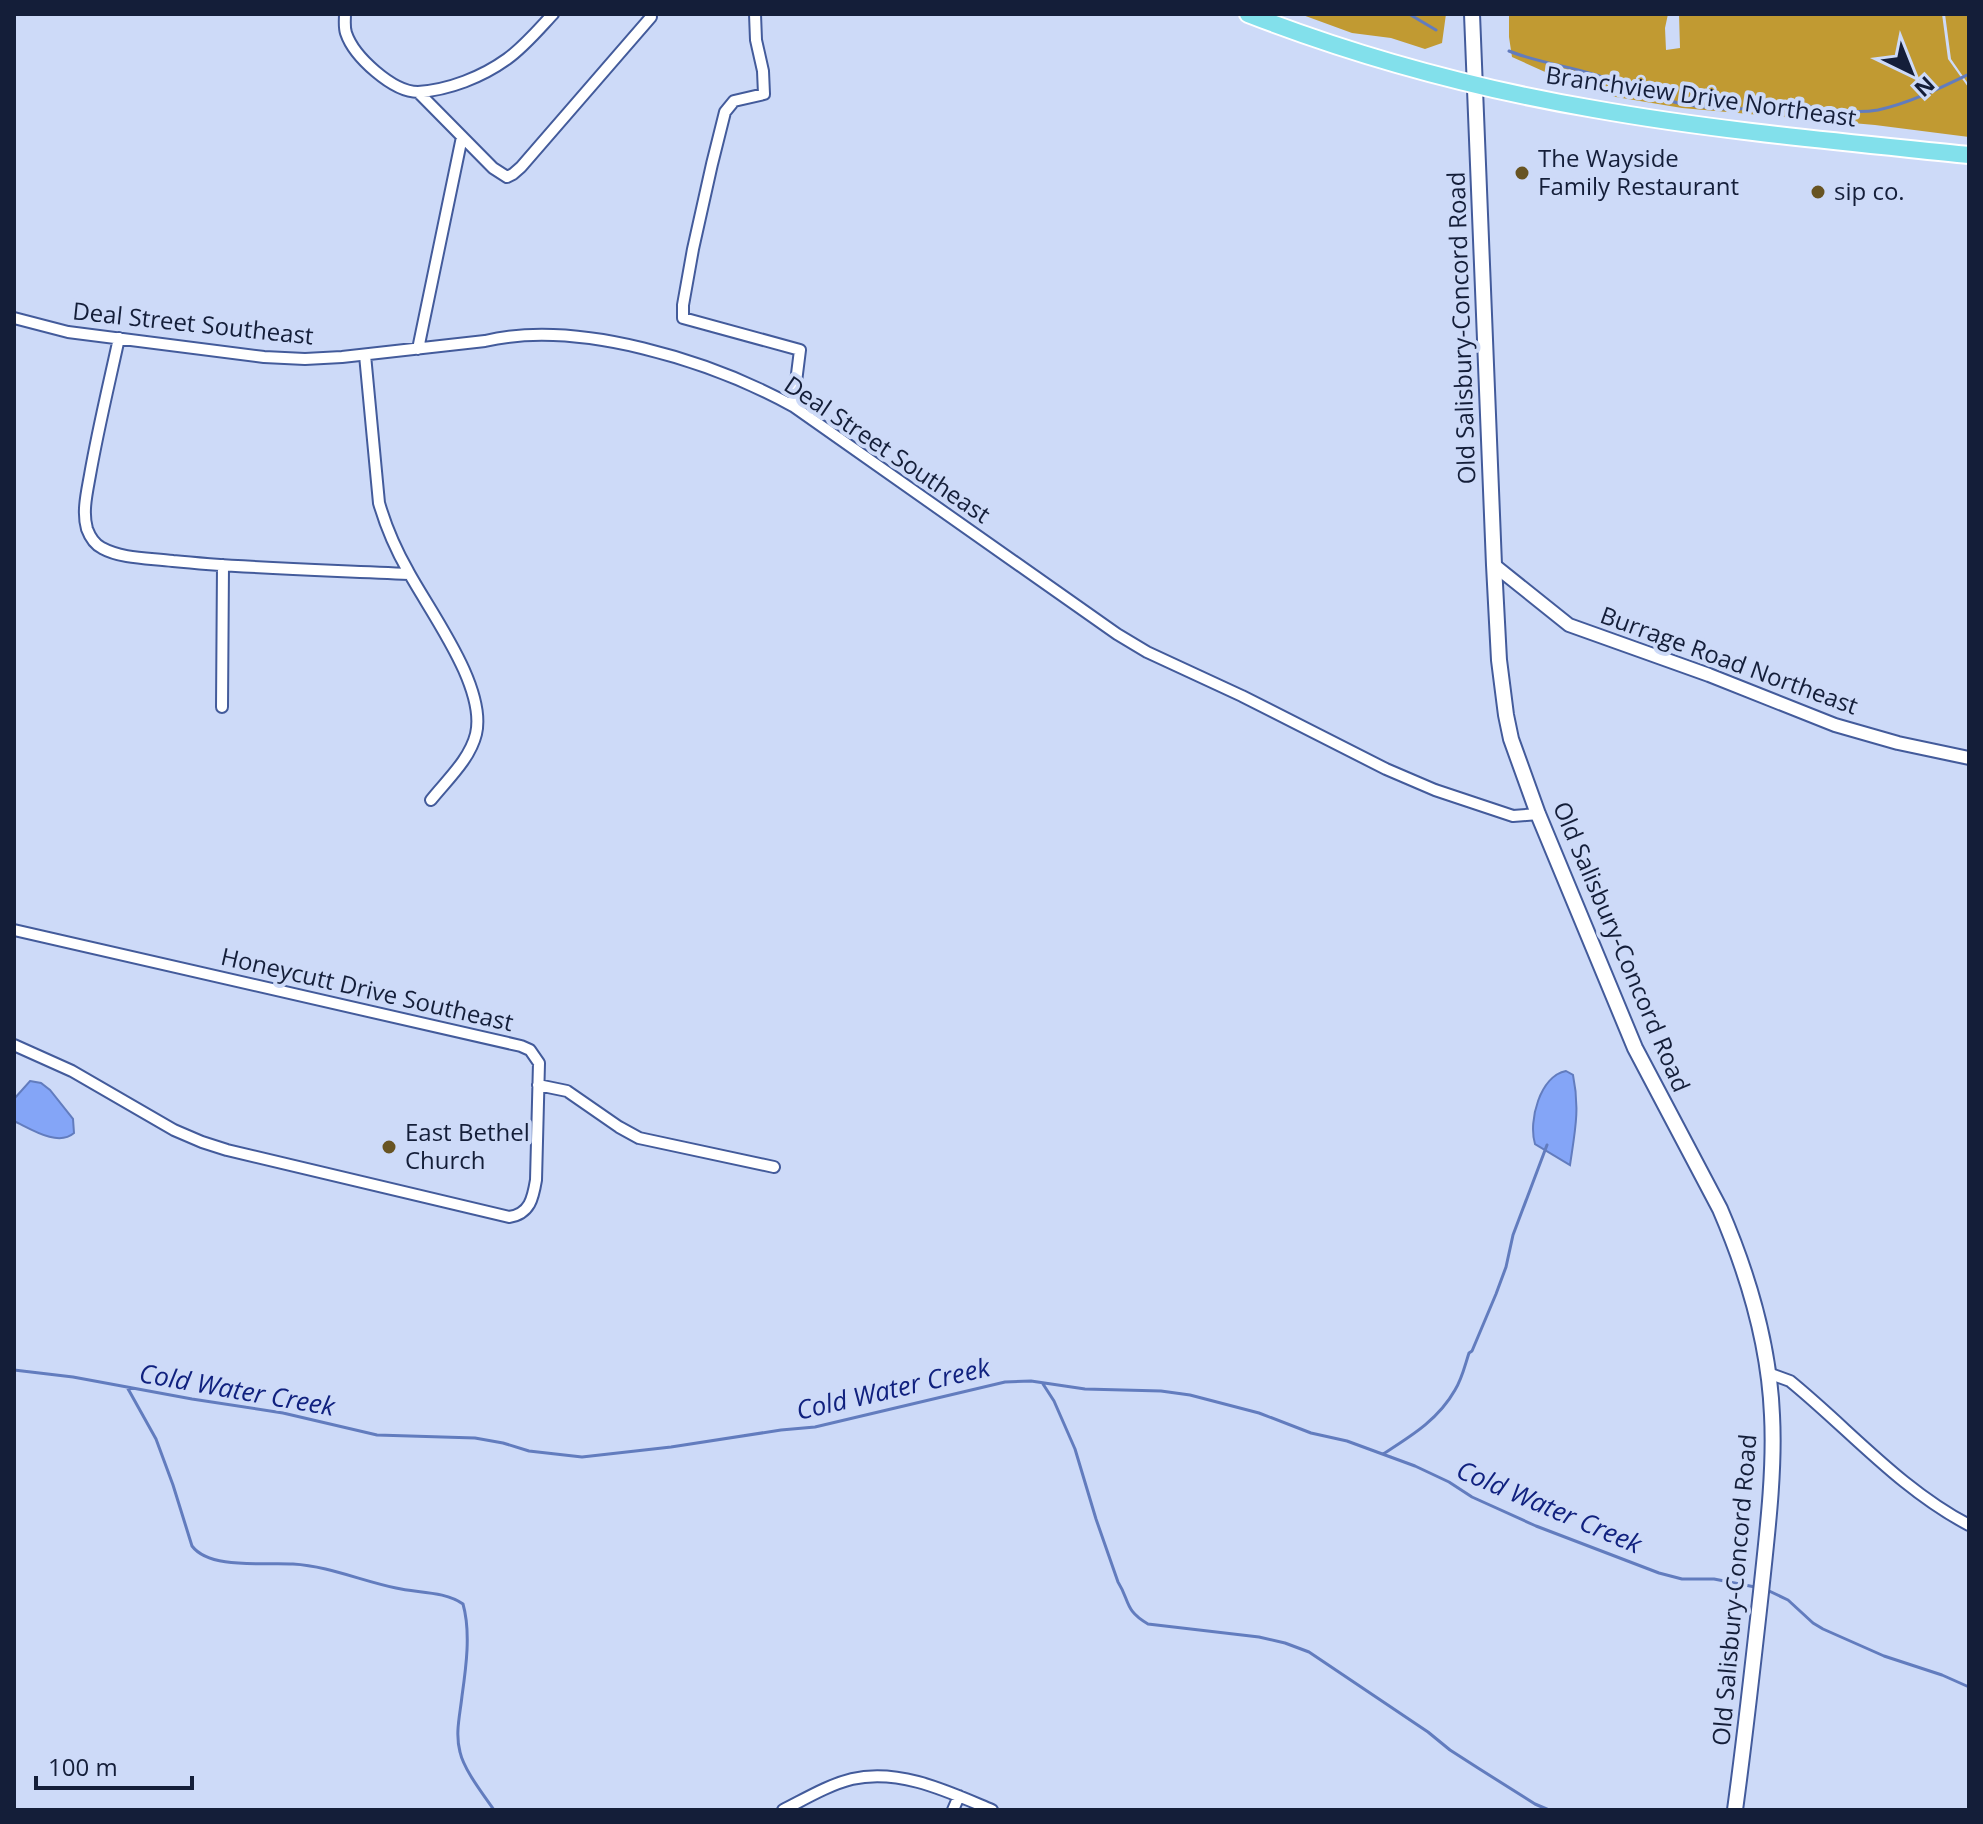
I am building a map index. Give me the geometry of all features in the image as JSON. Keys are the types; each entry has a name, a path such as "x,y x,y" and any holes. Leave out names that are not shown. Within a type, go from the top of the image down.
{"main road":[{"name":"Branchview Drive Northeast","path":"1248,14 1421,70 1593,109 1691,124 1969,155"},
{"name":"Old Salisbury-Concord Road","path":"1472,14 1499,660 1511,739 1538,814 1635,1048 1730,1231 1758,1318 1768,1373 1772,1439 1766,1545 1735,1810"}],"street":[{"path":"345,14 346,33 359,55 385,79 411,92 447,88 475,77 507,59 553,14"},
{"path":"755,14 764,94 734,101 725,112 693,249 683,318 800,350 793,406"},
{"path":"418,92 493,168 507,177 513,174 651,17"},
{"path":"418,349 462,137"},
{"name":"Deal Street Southeast","path":"14,318 68,332 264,357 305,359 365,355 501,337 555,335 605,341 667,355 713,370 793,406 1147,652 1435,790 1513,816 1538,814"},
{"path":"119,338 87,492 85,518 89,535 98,545 136,557 223,565 409,574"},
{"path":"365,355 379,503 384,521 409,574 460,662 477,706 476,733 471,748 431,800"},
{"path":"222,707 223,565"},
{"name":"Burrage Road Northeast","path":"1494,565 1569,625 1709,675 1835,725 1898,743 1969,758"},
{"name":"Honeycutt Drive Southeast","path":"14,930 513,1043 530,1050 539,1063 533,1198 520,1215 509,1217 227,1150 174,1130 72,1071 14,1045"},
{"path":"538,1085 567,1091 639,1138 774,1167"},
{"path":"1768,1373 1790,1381 1901,1479 1969,1525"},
{"path":"783,1810 826,1789 863,1777 895,1777 926,1784 992,1810"},
{"path":"953,1810 959,1796"}],"shaded area":[{"path":"1300,14 1446,14 1442,43 1425,49 1391,38 1352,33"},
{"path":"1509,14 1668,14 1666,50 1680,48 1679,14 1942,14 1948,59 1968,87 1969,137 1875,125 1682,108 1616,97 1574,85 1512,57"},
{"path":"1945,14 1969,14 1969,85 1951,59"}],"water":[{"path":"1566,1071 1573,1075 1576,1099 1570,1165 1535,1144 1533,1134 1535,1112 1543,1090 1549,1081"},
{"path":"30,1081 41,1083 50,1090 73,1119 74,1133 68,1137 52,1137 14,1121 14,1099"}],"waterway":[{"path":"1409,14 1436,30"},
{"path":"1509,51 1596,75 1665,100 1726,109 1786,105 1846,111 1878,110 1936,90 1969,74"},
{"path":"1383,1454 1432,1419 1457,1386 1496,1294 1513,1235 1547,1145"},
{"name":"Cold Water Creek","path":"14,1370 73,1377 283,1413 377,1435 475,1438 529,1451 582,1457 815,1427 1005,1382 1031,1381 1085,1389 1161,1391 1190,1395 1259,1413 1311,1433 1347,1441 1415,1466 1472,1497 1536,1526 1659,1573 1682,1579 1714,1579 1755,1587"},
{"path":"1043,1384 1075,1449 1118,1582 1131,1610 1140,1619 1148,1624 1259,1637 1309,1652 1450,1750 1549,1810"},
{"path":"127,1387 156,1439 192,1546 200,1554 224,1562 319,1568 396,1588 439,1595 463,1604 467,1650 458,1724 459,1745 465,1766 494,1810"},
{"name":"Cold Water Creek","path":"1767,1590 1788,1600 1823,1629 1884,1656 1969,1687"}],"place":[{"name":"The Wayside Family Restaurant","path":"1522,173"},
{"name":"sip co.","path":"1818,192"},
{"name":"East Bethel Church","path":"389,1147"}]}
